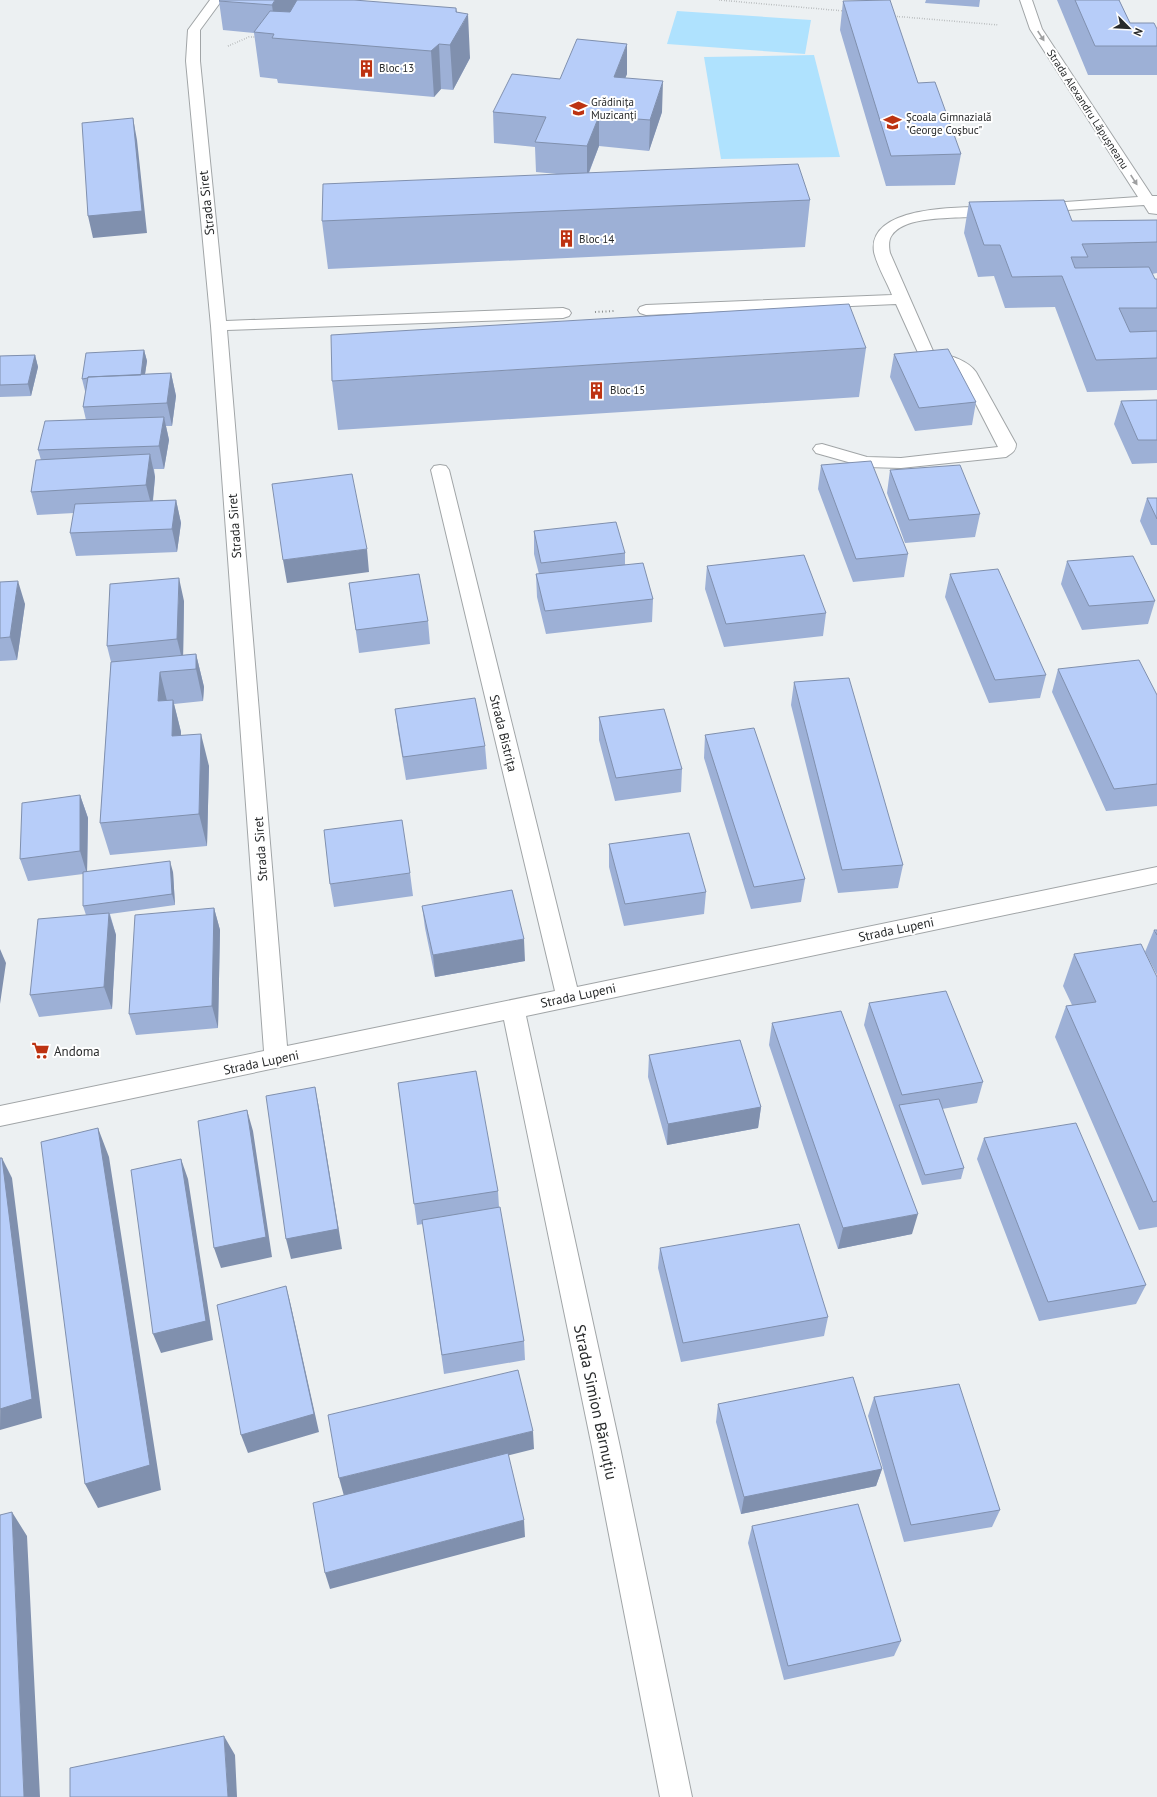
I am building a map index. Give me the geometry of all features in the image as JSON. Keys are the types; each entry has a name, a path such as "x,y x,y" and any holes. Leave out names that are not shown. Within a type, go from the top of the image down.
{"street":[{"name":"Strada Siret","path":"216,0 194,30 193,61 219,326 276,1059"},
{"name":"Strada Alexandru Lăpușneanu","path":"1026,0 1036,29 1152,201 1157,216"},
{"path":"1023,209 1152,201"},
{"path":"822,449 866,462 901,463 1000,453 1007,449 1007,444 968,372 949,360 926,354 903,298 882,253 882,241 886,231 898,223 922,216 1007,210"},
{"path":"646,310 903,298"},
{"path":"219,326 563,313"},
{"name":"Strada Bistrița","path":"440,470 568,997"},
{"name":"Strada Lupeni","path":"0,1116 512,1008 1157,875"},
{"name":"Strada Simion Bărnuțiu","path":"512,1008 606,1447 676,1797"}],"path":[{"path":"719,0 846,12"},
{"path":"885,15 1036,29"},
{"path":"193,61 249,37 257,37"},
{"path":"563,313 646,310"}],"shaded area":[{"path":"677,11 811,20 805,54 667,44"},
{"path":"814,55 840,157 721,159 704,57"}],"building":[{"path":"275,0 272,5 219,1"},
{"path":"297,0 354,0 456,8 456,12 468,14 450,45 439,44 431,51 272,38 274,34 254,32 270,11 290,12"},
{"path":"890,0 918,83 935,82 961,154 891,156 843,1"},
{"path":"1075,0 1119,0 1130,23 1154,23 1157,29 1157,46 1095,46"},
{"path":"577,39 627,44 614,77 663,81 650,120 599,116 587,146 535,142 546,117 493,112 512,74 560,79"},
{"path":"133,118 142,211 88,216 82,123"},
{"path":"798,164 810,200 322,221 323,184"},
{"path":"1064,200 1072,221 1157,220 1157,242 1082,244 1088,257 1071,257 1075,268 1149,267 1155,279 1157,279 1157,308 1119,308 1130,332 1157,331 1157,358 1096,360 1062,276 1012,277 1000,245 984,245 969,202"},
{"path":"849,304 866,348 332,381 331,335"},
{"path":"948,349 976,402 919,408 894,354"},
{"path":"144,350 141,375 88,377 82,379 86,353"},
{"path":"35,355 28,384 0,385 0,356"},
{"path":"171,373 167,403 83,407 88,377"},
{"path":"1157,400 1157,440 1138,440 1121,401"},
{"path":"164,417 159,446 38,450 45,421"},
{"path":"150,454 146,485 31,492 36,460"},
{"path":"871,461 908,554 856,559 821,465"},
{"path":"960,465 980,514 909,520 890,470"},
{"path":"352,474 367,549 283,560 272,484"},
{"path":"1147,498 1157,498 1157,519"},
{"path":"176,500 172,529 70,533 75,504"},
{"path":"616,522 625,553 541,563 534,531"},
{"path":"804,555 826,613 726,624 707,566"},
{"path":"1133,556 1155,601 1089,606 1067,561"},
{"path":"643,563 653,599 545,611 536,574"},
{"path":"998,569 1046,675 995,680 950,574"},
{"path":"419,574 428,621 356,630 349,583"},
{"path":"179,578 177,639 107,646 110,584"},
{"path":"18,581 10,637 0,638 0,582"},
{"path":"196,654 196,669 160,672 158,701 173,700 172,736 201,734 199,814 100,823 111,662"},
{"path":"1139,660 1157,695 1157,784 1114,789 1058,669"},
{"path":"849,678 903,865 842,870 794,682"},
{"path":"475,698 485,746 403,757 395,709"},
{"path":"664,709 682,769 616,778 599,717"},
{"path":"754,728 805,879 754,887 705,735"},
{"path":"80,795 80,851 20,859 22,803"},
{"path":"402,820 410,873 330,884 324,830"},
{"path":"689,833 706,892 625,904 609,844"},
{"path":"170,861 172,894 83,906 83,872"},
{"path":"512,890 524,939 433,955 422,906"},
{"path":"214,908 212,1006 129,1014 135,915"},
{"path":"109,913 104,987 30,995 38,919"},
{"path":"1141,944 1157,977 1157,1201 1153,1202 1066,1006 1096,1002 1074,954"},
{"path":"946,991 983,1082 902,1095 869,1003"},
{"path":"841,1011 918,1214 843,1228 772,1023"},
{"path":"740,1040 761,1107 668,1124 649,1055"},
{"path":"476,1071 498,1191 414,1204 398,1083"},
{"path":"315,1087 338,1229 286,1239 266,1096"},
{"path":"939,1099 964,1168 925,1175 899,1105"},
{"path":"247,1110 266,1237 214,1248 198,1121"},
{"path":"1076,1123 1146,1285 1048,1302 984,1138"},
{"path":"98,1128 150,1465 85,1484 41,1142"},
{"path":"0,1158 2,1158 32,1399 0,1409"},
{"path":"181,1159 206,1321 153,1334 131,1170"},
{"path":"500,1207 524,1341 442,1355 422,1220"},
{"path":"799,1224 828,1317 683,1343 660,1248"},
{"path":"286,1286 314,1414 241,1435 217,1305"},
{"path":"518,1370 533,1431 339,1478 328,1415"},
{"path":"853,1377 882,1469 744,1497 718,1404"},
{"path":"959,1384 1000,1510 911,1525 874,1397"},
{"path":"508,1453 524,1520 325,1573 313,1503"},
{"path":"858,1504 901,1641 788,1666 752,1526"},
{"path":"12,1512 24,1797 0,1797 0,1515"},
{"path":"224,1736 228,1797 70,1797 70,1768"}],"place":[{"name":"Bloc 13","path":"366,68"},
{"name":"Grădinița Muzicanți","path":"578,108"},
{"name":"Şcoala Gimnazială \"George Coşbuc\"","path":"893,123"},
{"name":"Bloc 14","path":"566,239"},
{"name":"Bloc 15","path":"597,390"},
{"name":"Andoma","path":"41,1051"}]}
